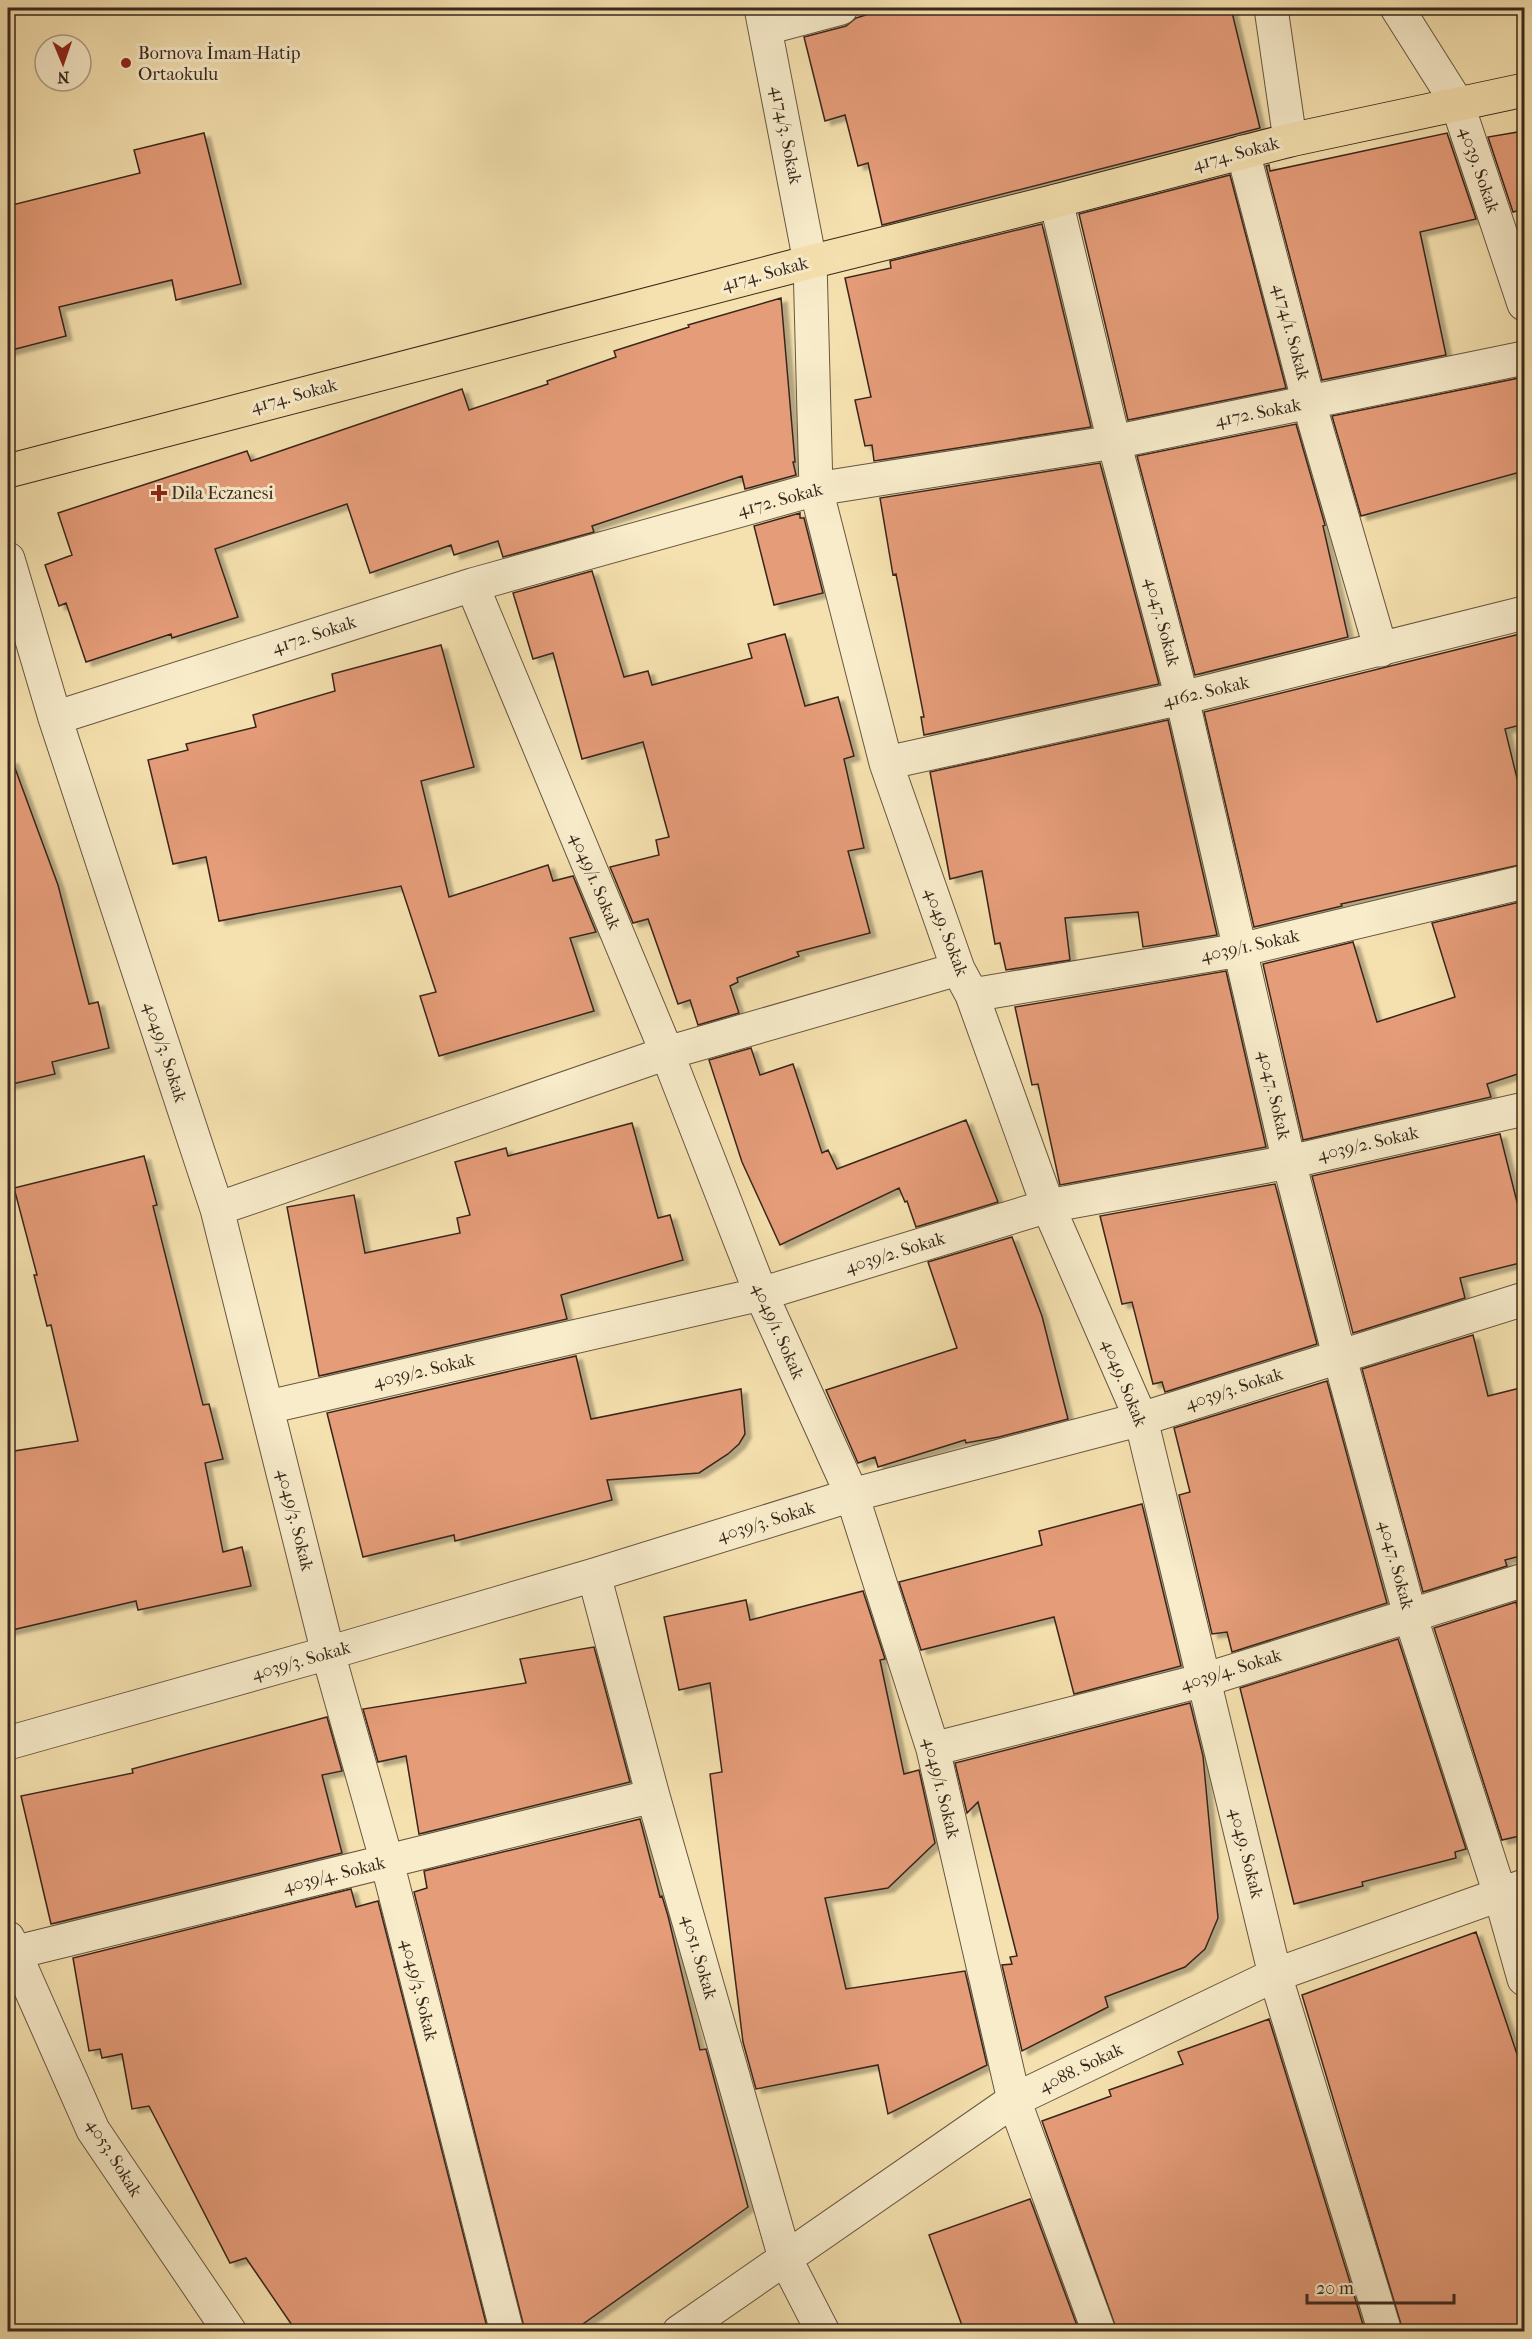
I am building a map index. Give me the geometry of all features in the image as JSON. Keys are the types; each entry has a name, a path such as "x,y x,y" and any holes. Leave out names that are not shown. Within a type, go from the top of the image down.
{"main road":[{"name":"4174. Sokak","path":"8,471 810,262 1290,140 1524,90"}],"street":[{"path":"764,18 841,8"},
{"path":"1271,8 1290,140"},
{"path":"1397,8 1457,103"},
{"name":"4174/3. Sokak","path":"764,18 810,262 816,489"},
{"name":"4039. Sokak","path":"1457,103 1524,304"},
{"name":"4174/1. Sokak","path":"1243,152 1309,403 1381,650"},
{"name":"4047. Sokak","path":"1056,201 1114,442 1182,698 1289,1162 1338,1355 1410,1616 1512,1890 1524,1979"},
{"name":"4172. Sokak","path":"55,718 472,585 816,489 1114,442 1524,358"},
{"name":"4049. Sokak","path":"816,489 886,763 1048,1206 1141,1419 1275,1975 1384,2331"},
{"name":"4049/3. Sokak","path":"8,559 55,718 216,1209 268,1407 328,1653 387,1862 507,2331"},
{"name":"4049/1. Sokak","path":"472,585 667,1053 761,1294 852,1496 933,1749 1014,2100 1100,2331"},
{"name":"4162. Sokak","path":"886,763 1182,698 1524,613"},
{"name":"4039/1. Sokak","path":"216,1209 667,1053 965,982 1240,950 1524,882"},
{"name":"4039/2. Sokak","path":"268,1407 761,1294 1048,1206 1289,1162 1524,1109"},
{"name":"4039/3. Sokak","path":"8,1743 328,1653 852,1496 1141,1419 1338,1355 1524,1299"},
{"name":"4051. Sokak","path":"594,1575 653,1796 785,2258 824,2331"},
{"name":"4039/4. Sokak","path":"933,1749 1204,1680 1524,1580"},
{"name":"4039/4. Sokak","path":"10,1946 387,1862 653,1796"},
{"name":"4088. Sokak","path":"679,2331 1014,2100 1275,1975 1512,1890"},
{"name":"4053. Sokak","path":"10,1946 93,2130 230,2331"}],"building":[{"path":"864,8 1231,8 1260,128 882,225 868,163 858,166 845,115 825,121 804,37 846,26 856,18 866,15"},
{"path":"1524,131 1524,209 1513,212 1488,137"},
{"path":"204,133 241,284 176,300 172,280 59,307 66,336 8,351 8,206 140,173 134,150"},
{"path":"1447,133 1476,219 1420,232 1446,355 1322,380 1266,166 1269,165 1270,171"},
{"path":"1230,175 1286,388 1128,420 1079,214"},
{"path":"1042,224 1091,427 874,461 872,445 865,446 855,400 871,397 845,278 891,268 890,261"},
{"path":"781,298 795,462 793,462 796,475 745,489 742,476 592,526 594,532 503,557 498,541 454,555 451,545 370,573 347,504 215,549 238,617 172,638 171,634 86,662 66,603 59,606 45,565 72,555 58,513 247,451 251,461 462,389 469,410 548,384 547,381 616,357 614,351 689,327 688,325"},
{"path":"1524,377 1524,471 1361,516 1332,416"},
{"path":"1296,424 1325,525 1323,526 1348,637 1195,675 1137,456"},
{"path":"1100,463 1159,684 924,735 921,717 924,717 896,574 893,575 880,498"},
{"path":"800,513 800,518 804,518 823,593 774,605 754,526"},
{"path":"592,571 624,677 648,671 652,685 752,658 748,644 785,634 805,706 838,697 854,756 844,759 864,848 848,851 870,933 797,952 799,956 737,978 738,982 730,986 739,1013 698,1025 690,1000 678,1004 648,919 633,923 610,867 659,855 656,840 669,837 643,742 582,759 553,653 533,659 513,593"},
{"path":"1524,633 1524,724 1505,729 1524,807 1524,864 1341,904 1342,906 1254,927 1204,712"},
{"path":"441,645 474,767 421,781 449,897 548,865 553,881 573,876 596,932 570,938 594,1011 439,1056 420,996 436,992 401,886 219,921 206,857 173,864 148,760 188,750 186,744 256,727 253,715 335,691 332,674"},
{"path":"1168,720 1217,935 1143,947 1138,912 1065,918 1070,960 1006,970 1000,943 995,944 982,871 950,879 930,772"},
{"path":"12,760 58,885 89,1004 98,1002 109,1048 52,1062 55,1074 8,1085 8,761"},
{"path":"1524,901 1524,1072 1487,1084 1491,1097 1303,1140 1263,964 1353,942 1377,1022 1455,997 1432,923"},
{"path":"1226,971 1266,1147 1060,1185 1038,1084 1032,1085 1015,1007"},
{"path":"751,1048 760,1075 793,1064 822,1153 828,1150 837,1169 966,1120 998,1202 916,1227 907,1201 905,1202 899,1188 780,1245 742,1162 709,1060"},
{"path":"632,1123 658,1218 670,1215 683,1260 561,1295 567,1319 319,1376 287,1207 354,1195 365,1253 460,1233 457,1218 470,1215 455,1162 506,1148 508,1156"},
{"path":"1500,1134 1524,1230 1524,1262 1460,1278 1465,1298 1353,1333 1312,1176"},
{"path":"144,1156 157,1205 153,1206 203,1405 209,1404 223,1459 205,1463 223,1552 242,1547 251,1586 138,1610 136,1601 8,1631 8,1452 78,1441 51,1325 47,1326 34,1275 37,1275 14,1188"},
{"path":"1275,1184 1317,1344 1165,1392 1162,1382 1153,1384 1132,1302 1122,1304 1100,1216"},
{"path":"1012,1237 1042,1316 1068,1419 999,1437 966,1443 965,1440 878,1467 875,1457 858,1463 826,1390 957,1348 928,1262"},
{"path":"1473,1335 1488,1396 1524,1387 1524,1555 1505,1560 1507,1566 1423,1592 1362,1369"},
{"path":"576,1356 591,1419 741,1389 745,1434 739,1444 728,1454 699,1473 607,1480 612,1500 455,1541 454,1535 363,1557 327,1413"},
{"path":"1327,1381 1387,1603 1232,1652 1227,1632 1212,1634 1179,1495 1190,1492 1174,1428"},
{"path":"1142,1504 1181,1666 1074,1694 1054,1617 921,1650 899,1582 1042,1545 1039,1531"},
{"path":"863,1591 885,1659 880,1660 904,1774 919,1770 935,1843 888,1888 825,1898 846,1989 965,1971 987,2065 888,2114 878,2065 756,2089 743,2042 710,1774 722,1772 710,1683 679,1690 664,1617 746,1600 750,1620"},
{"path":"1516,1602 1524,1637 1524,1835 1502,1840 1434,1628"},
{"path":"1398,1639 1466,1849 1455,1852 1456,1858 1362,1882 1363,1886 1294,1904 1240,1688"},
{"path":"594,1647 630,1782 419,1834 406,1756 378,1762 363,1709 526,1683 520,1659"},
{"path":"1190,1703 1203,1756 1218,1918 1205,1949 1185,1967 1105,1997 1108,2007 1022,2051 1002,1965 1012,1964 1010,1957 1017,1956 978,1802 967,1813 955,1763"},
{"path":"327,1717 342,1771 322,1775 342,1853 51,1924 21,1796 133,1773 132,1769"},
{"path":"640,1819 660,1897 662,1896 668,1916 700,2050 706,2049 748,2207 573,2331 525,2331 414,1892 427,1888 424,1871"},
{"path":"351,1889 356,1907 378,1901 488,2331 296,2331 246,2258 230,2263 149,2106 132,2109 122,2054 102,2058 100,2049 89,2051 73,1958"},
{"path":"1476,1932 1524,2075 1524,2331 1403,2331 1302,1995"},
{"path":"1269,2019 1365,2331 1117,2331 1042,2121 1111,2096 1109,2090 1183,2064 1178,2052"},
{"path":"1030,2199 1079,2331 964,2331 929,2235"}],"place":[{"name":"Bornova İmam-Hatip Ortaokulu","path":"126,63"},
{"name":"Dila Eczanesi","path":"159,493"}]}
